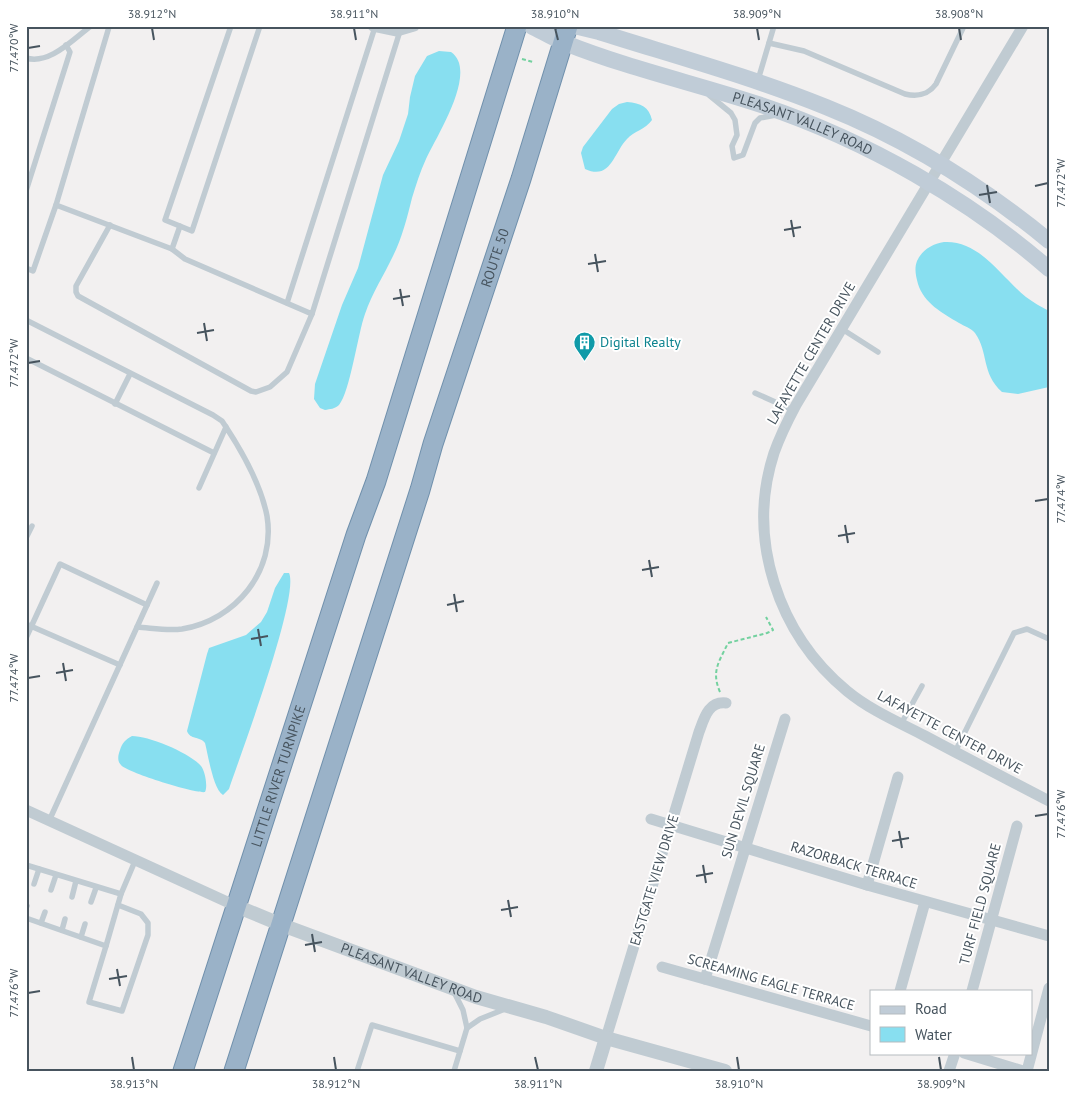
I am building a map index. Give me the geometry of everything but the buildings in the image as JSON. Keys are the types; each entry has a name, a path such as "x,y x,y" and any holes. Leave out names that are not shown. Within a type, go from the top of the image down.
{"highway":[{"name":"LITTLE RIVER TURNPIKE","path":"183,1071 356,535 376,481 516,26"},
{"name":"ROUTE 50","path":"282,925 420,490 432,444 521,179 566,34"},
{"path":"234,1071 282,925"}],"main road":[{"name":"PLEASANT VALLEY ROAD","path":"532,26 566,34 660,76 783,113 843,138 929,184 997,227 1049,269"},
{"name":"PLEASANT VALLEY ROAD","path":"574,26 600,32 788,92 854,119 941,164 990,196 1049,242"}],"street":[{"path":"374,27 400,31 414,26"},
{"name":"LAFAYETTE CENTER DRIVE","path":"1023,26 781,433 774,453 765,496 764,528 766,550 777,594 785,614 802,643 831,677 848,692 877,711 1049,801"},
{"name":"EASTGATE VIEW DRIVE","path":"596,1071 693,750 705,717 712,705 718,702 726,703"},
{"name":"SUN DEVIL SQUARE","path":"705,979 784,718"},
{"path":"867,885 898,777"},
{"name":"PLEASANT VALLEY ROAD","path":"26,810 135,861 282,925 452,988 606,1038 725,1071"},
{"name":"RAZORBACK TERRACE","path":"651,819 867,885 1049,936"},
{"name":"TURF FIELD SQUARE","path":"972,990 1017,826"},
{"path":"900,990 925,902"},
{"name":"SCREAMING EAGLE TERRACE","path":"662,967 870,1026"},
{"path":"1032,1052 1049,988"},
{"path":"950,1071 955,1054"},
{"path":"967,1054 1023,1071"},
{"path":"1027,1071 1032,1054"}],"lane":[{"path":"26,58 49,58 91,26"},
{"path":"26,268 33,271 56,205 108,26"},
{"path":"231,26 165,220 192,231 260,26"},
{"path":"757,82 774,26"},
{"path":"769,43 804,51 905,94 921,96 930,91 936,84 964,26"},
{"path":"287,303 374,27"},
{"path":"110,225 76,286 78,296 251,391 256,392 270,387 287,372 312,314 400,31"},
{"path":"26,192 70,52 66,45"},
{"path":"700,87 731,113 737,126 737,135 732,146 734,158 743,155 754,123 760,118 783,113"},
{"path":"56,205 172,249 184,259 312,314"},
{"path":"172,249 180,226"},
{"path":"26,320 222,421 236,442 262,496 268,538 261,569 252,585 239,601 215,618 182,629 167,630 137,627"},
{"path":"842,329 878,352"},
{"path":"26,358 214,453"},
{"path":"115,404 130,374"},
{"path":"756,392 794,410"},
{"path":"199,488 226,427"},
{"path":"26,538 32,526"},
{"path":"26,638 29,625 60,564 147,605"},
{"path":"49,821 157,582"},
{"path":"29,625 120,665"},
{"path":"954,752 1014,633 1027,629 1049,640"},
{"path":"901,724 922,686"},
{"path":"118,905 141,914 148,923 148,935 122,1011 89,1002 121,894 135,861"},
{"path":"26,865 96,888 121,894"},
{"path":"34,884 39,869"},
{"path":"51,890 56,875"},
{"path":"72,896 76,881"},
{"path":"92,902 96,888"},
{"path":"42,923 44,912"},
{"path":"26,918 106,946"},
{"path":"62,930 65,919"},
{"path":"81,937 85,924"},
{"path":"452,988 463,1010 467,1028 454,1071"},
{"path":"467,1028 486,1016 510,1007"},
{"path":"357,1071 372,1025 460,1051"}],"path":[{"path":"519,58 533,62"},
{"path":"726,703 715,675 720,658 728,643 772,630 766,617"}],"water":[{"path":"439,51 451,52 458,61 460,74 453,104 422,169 396,249 368,306 343,398 339,405 325,410 320,408 314,399 315,384 342,305 358,268 383,175 399,141 408,114 415,76 427,56"},
{"path":"627,102 644,106 652,120 627,139 606,168 594,172 585,169 581,153 583,147 612,109 619,104"},
{"path":"944,242 957,243 979,253 1026,297 1049,311 1049,387 1018,394 1002,392 991,378 982,348 975,333 940,311 925,297 918,284 915,270 917,261 928,248"},
{"path":"284,573 289,573 290,588 278,643 229,789 223,795 216,786 205,743 200,739 190,736 187,731 207,654 209,648 246,635 261,622 267,612 275,588"},
{"path":"132,736 169,746 196,761 201,766 205,775 205,792 189,790 162,782 121,765 118,758 121,748 124,742"}],"place":[{"name":"Digital Realty","path":"584,361"}]}
